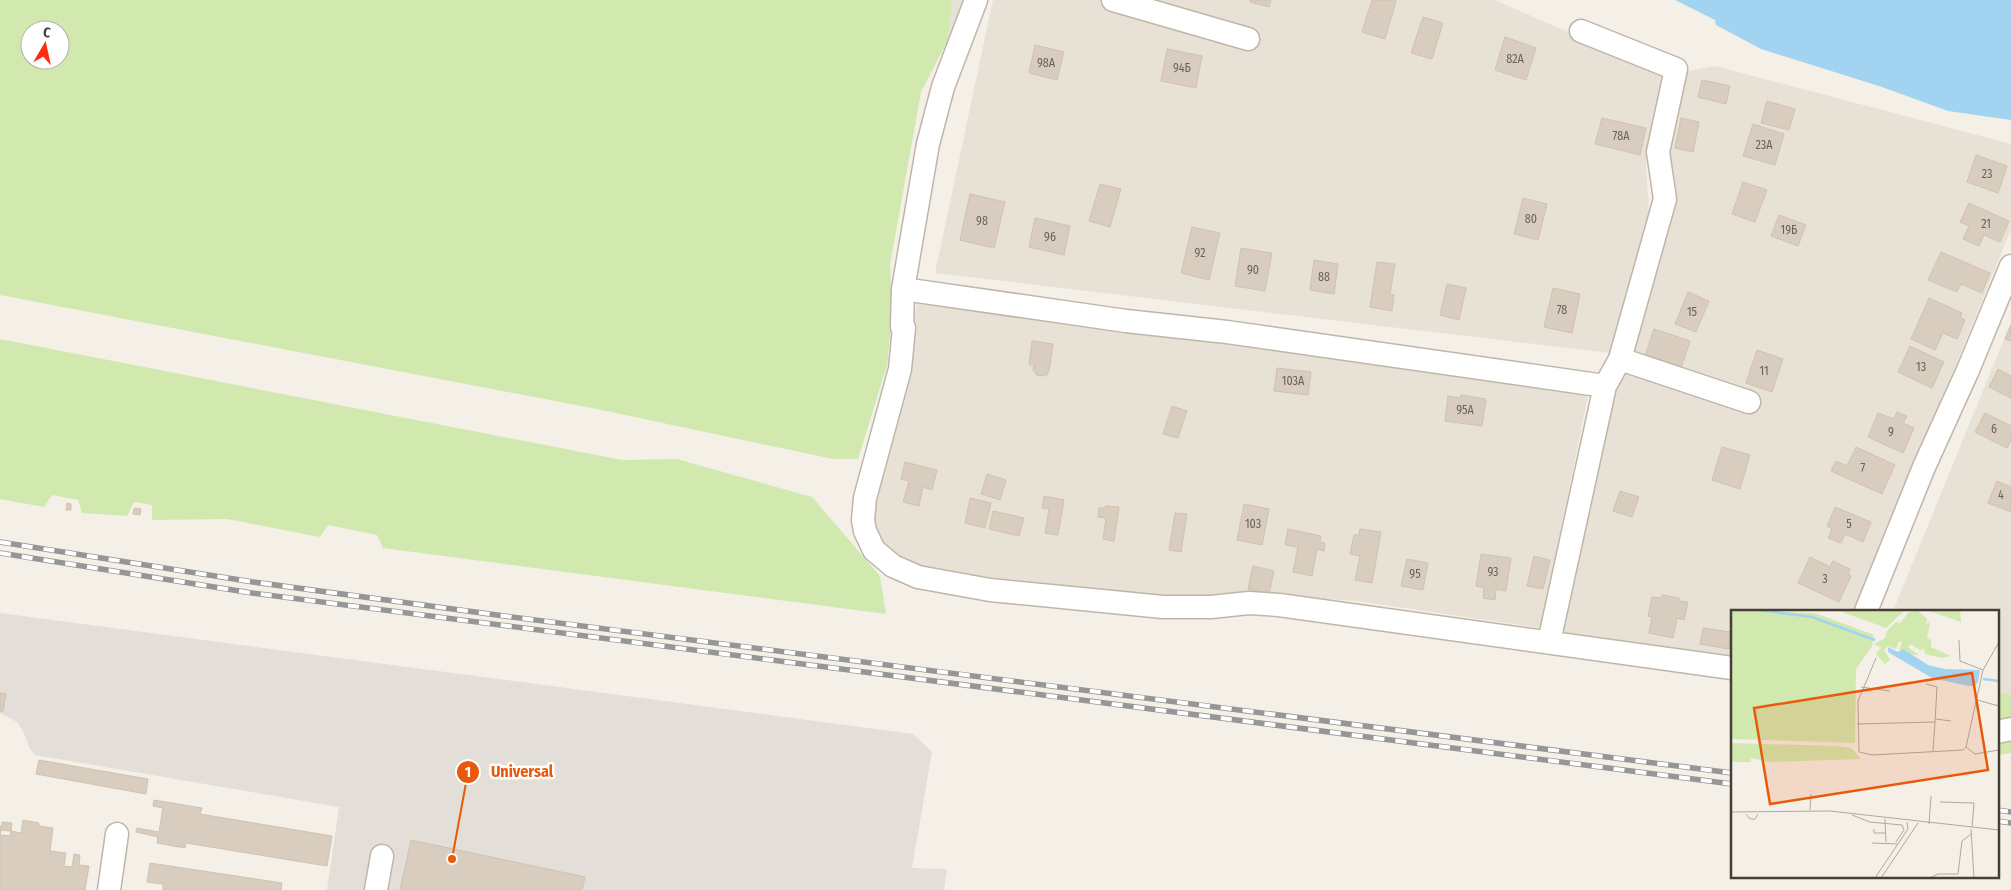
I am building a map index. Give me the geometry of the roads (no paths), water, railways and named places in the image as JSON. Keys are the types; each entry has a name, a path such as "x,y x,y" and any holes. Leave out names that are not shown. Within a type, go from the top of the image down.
{"street":[{"path":"976,0 943,87 928,144 903,289 902,328 904,328 900,369 865,498 863,520 865,532 874,550 893,566 918,577 990,590 1162,607 1249,603 1279,605 1731,668"},
{"path":"1113,0 1248,39"},
{"path":"1549,642 1605,386 1620,359 1665,200 1658,152 1676,69 1581,31"},
{"path":"1866,610 1924,467 1968,370 2011,266"},
{"path":"903,289 1045,310 1227,332 1605,386"},
{"path":"1620,359 1749,402"},
{"path":"1998,732 2011,728"},
{"path":"109,890 117,834"},
{"path":"376,890 382,856"}],"water":[{"path":"1675,0 2011,0 2011,120 1948,111 1882,87 1761,49 1716,25 1715,20"}],"railway":[{"path":"0,542 253,582 497,615 1731,773"},
{"path":"0,553 252,593 1731,784"},
{"path":"1998,810 2011,812"},
{"path":"1998,821 2011,823"}],"place":[{"name":"Universal","path":"452,859"}]}
